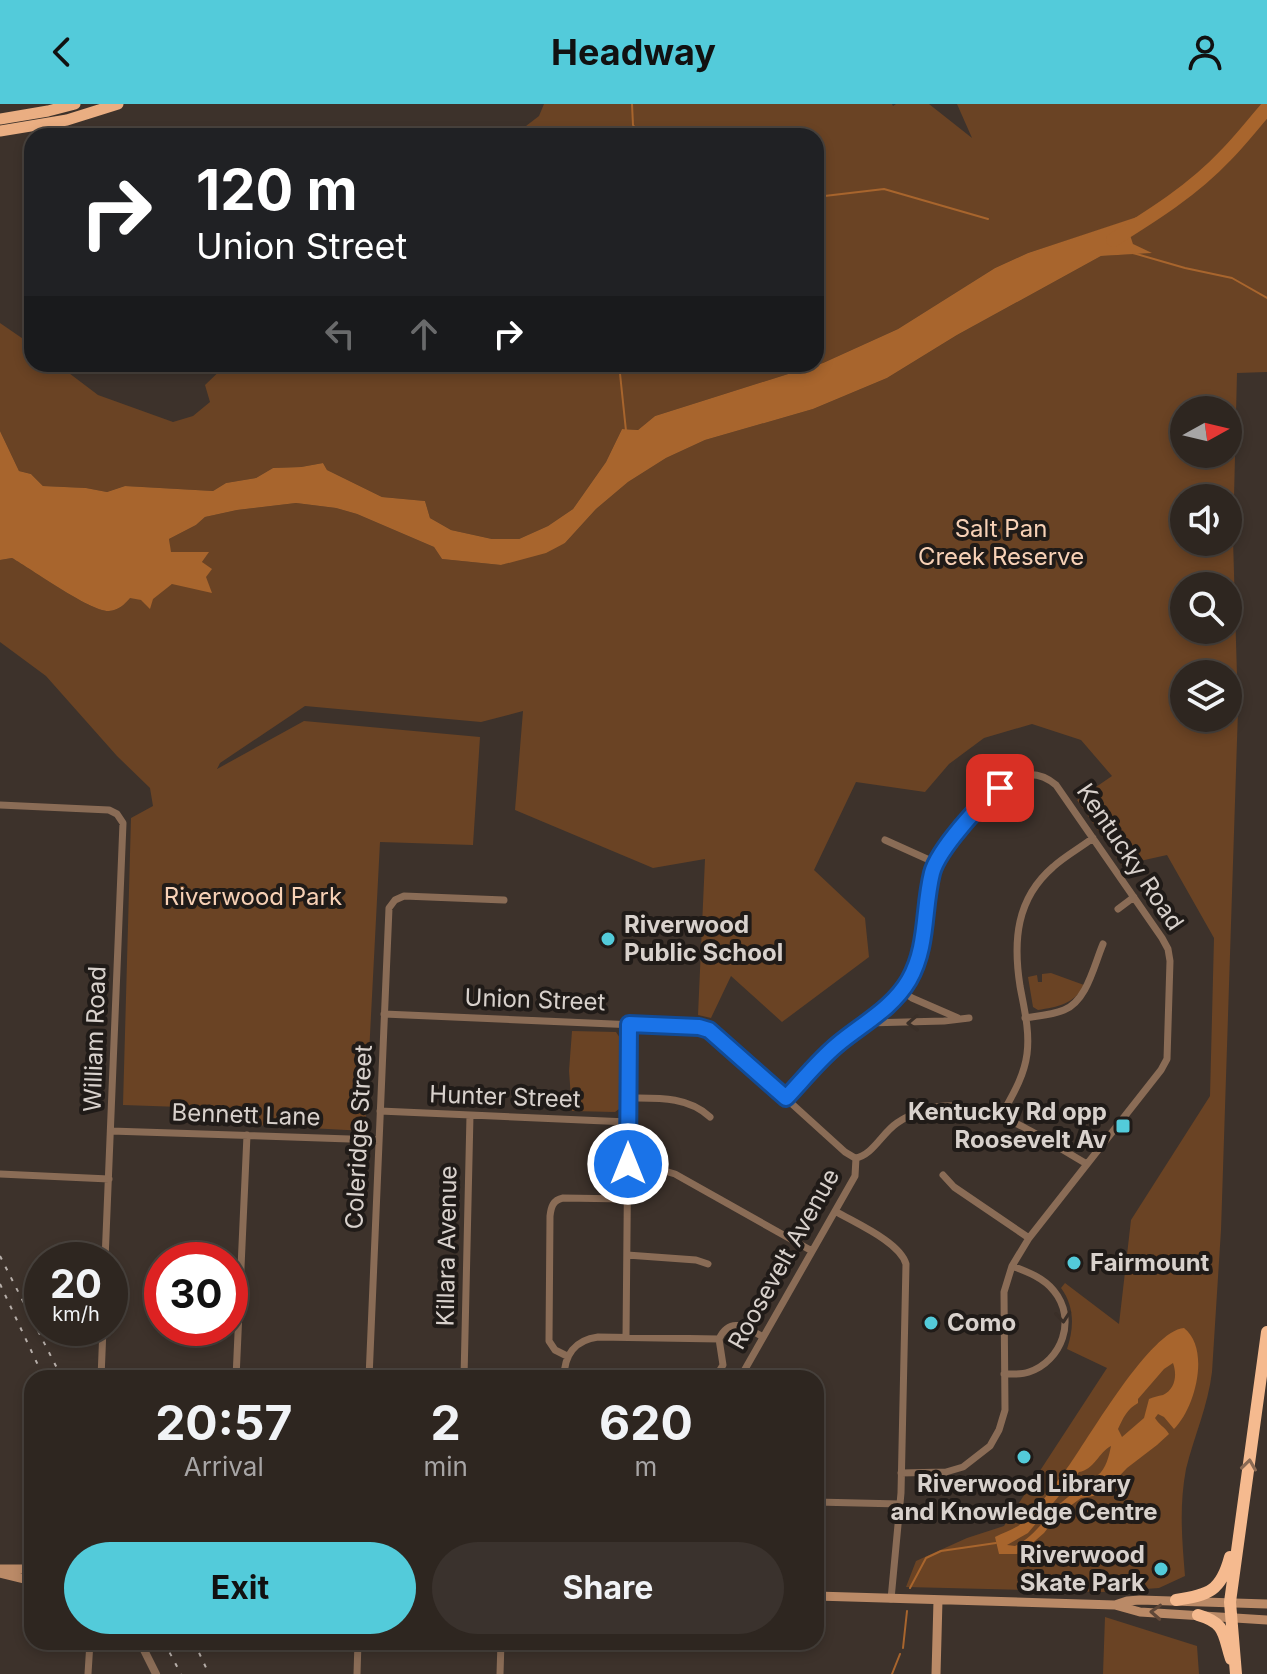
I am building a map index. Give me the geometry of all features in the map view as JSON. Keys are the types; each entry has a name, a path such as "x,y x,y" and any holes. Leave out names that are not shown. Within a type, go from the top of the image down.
{"highway":[{"path":"0,119 75,104"},
{"path":"0,131 67,120 118,104"},
{"path":"1236,1674 1230,1602 1267,1332"},
{"path":"1176,1600 1205,1595 1217,1587 1226,1572 1243,1503"},
{"path":"1198,1615 1213,1619 1221,1627 1236,1674"}],"main road":[{"path":"0,1571 24,1570"},
{"path":"0,1571 24,1578"},
{"path":"824,1596 1115,1605 1140,1612 1264,1620"},
{"path":"936,1674 938,1600"},
{"path":"1115,1605 1127,1601 1176,1600 1264,1604"}],"street":[{"name":"Kentucky Road","path":"786,1098 835,1047 902,991 920,954 930,881 936,863 989,797 1013,779 1027,774 1043,776 1056,785 1165,943 1169,956 1168,1053 1161,1070 1029,1238 1012,1266 1004,1292 1005,1410 990,1446 963,1467 946,1472 901,1473"},
{"name":"William Road","path":"0,805 109,810 122,820 106,1242"},
{"path":"1001,1116 1019,1083 1028,1044 1016,952 1024,905 1036,885 1053,867 1093,838"},
{"path":"885,840 936,863"},
{"name":"Coleridge Street","path":"369,1370 388,914 391,903 404,896 504,900"},
{"path":"1118,909 1134,897"},
{"path":"1025,1018 1058,1012 1071,1006 1085,988 1103,944"},
{"path":"902,991 958,1018"},
{"name":"Union Street","path":"384,1014 699,1027 709,1030 845,1152 856,1158"},
{"path":"867,1023 969,1018"},
{"path":"626,1337 629,1024"},
{"path":"628,1098 678,1101 698,1107 710,1117"},
{"path":"856,1158 866,1155 893,1126 913,1114 965,1106 1001,1116 1087,1164"},
{"name":"Hunter Street","path":"380,1111 628,1122"},
{"name":"Killara Avenue","path":"464,1370 470,1115"},
{"name":"Bennett Lane","path":"111,1131 379,1140"},
{"path":"236,1370 247,1135"},
{"name":"Roosevelt Avenue","path":"744,1370 855,1176 856,1158"},
{"path":"628,1164 675,1174 812,1251"},
{"path":"0,1174 109,1179"},
{"path":"943,1175 954,1187 1029,1238"},
{"path":"567,1356 555,1350 549,1341 552,1204 563,1198 627,1199"},
{"path":"835,1211 896,1248 906,1264 900,1504 891,1599"},
{"path":"822,1233 837,1222 851,1221"},
{"path":"627,1255 696,1260 708,1264"},
{"path":"1004,1374 1028,1373 1047,1362 1060,1344 1065,1327 1064,1311 1055,1292 1042,1280 1012,1266"},
{"path":"720,1370 723,1365 719,1339 723,1331 737,1325 763,1337"},
{"path":"565,1370 567,1356 578,1344 588,1339 719,1339"},
{"path":"101,1370 102,1346"},
{"path":"824,1502 900,1504"},
{"path":"88,1674 90,1650"},
{"path":"144,1650 156,1674"},
{"path":"357,1674 358,1650"},
{"path":"500,1674 501,1650"}],"green space":[{"path":"544,104 929,104 972,138 957,104 1267,104 1267,372 1237,373 1236,396 1170,396 1170,468 1235,468 1234,484 1170,484 1170,556 1233,556 1234,572 1170,572 1170,644 1236,644 1237,660 1170,660 1170,732 1237,732 1221,1230 1212,1372 1186,1469 1182,1496 1185,1576 1159,1588 1103,1592 906,1587 916,1561 967,1538 1004,1526 1107,1368 1067,1349 1072,1318 1061,1288 1065,1283 1119,1324 1131,1220 1210,1096 1214,938 1167,855 1122,865 1077,800 1112,776 1081,740 1032,724 984,738 949,764 925,792 856,782 814,870 865,918 869,957 782,1022 731,976 711,1018 698,1015 705,859 653,868 515,810 523,711 481,722 305,706 220,763 217,769 304,721 480,737 473,845 380,842 365,1131 181,1121 181,1107 123,1105 131,818 153,806 150,788 117,756 46,676 0,642 0,560 12,558 89,605 109,611 121,607 130,597 150,599 172,584 206,577 202,562 208,553 170,552 169,539 205,517 237,510 296,503 336,508 434,547 442,559 501,565 565,543 596,509 628,482 666,458 705,440 813,409 887,378 957,335 1101,256 1149,253 1133,245 1127,229 1136,218 1028,253 995,268 898,329 824,363 824,128 523,128 539,116"},
{"path":"0,323 24,340 24,372 68,372 98,395 173,422 193,416 210,402 205,385 219,372 794,372 655,416 638,430 622,429 606,462 573,509 548,526 519,539 492,539 451,530 430,518 425,501 382,497 327,470 323,463 273,468 256,478 226,483 213,491 125,486 107,492 43,486 31,474 19,471 0,431"},
{"path":"1051,973 1084,985 1076,996 1059,1006 1038,1010 1033,1007 1028,977 1037,975 1038,982 1042,982 1042,974"},
{"path":"572,1031 616,1032 620,1038 620,1105 615,1112 572,1111 569,1071"},
{"path":"1105,1617 1197,1646 1199,1674 1103,1674"}],"shaded area":[{"path":"1137,217 1128,229 1133,244 1152,253 1101,256 957,335 887,378 813,409 705,440 666,458 628,482 596,509 565,543 546,553 501,565 442,559 434,547 357,514 296,503 205,517 169,539 171,552 209,552 202,562 212,569 206,577 212,593 172,584 153,599 150,609 141,600 130,598 116,610 100,609 75,598 12,558 0,560 0,431 19,471 31,474 43,486 107,492 125,486 213,491 226,483 256,478 273,468 323,463 327,470 382,497 425,501 430,518 451,530 492,539 519,539 548,526 573,509 606,462 622,429 638,430 655,416 794,372 824,372 824,363 898,329 995,268 1028,253"},
{"path":"1184,1328 1197,1350 1194,1394 1182,1420 1174,1429 1158,1414 1155,1418 1169,1434 1127,1468 1106,1490 1081,1498 1017,1554 999,1554 995,1537 1013,1529 1036,1509 1122,1386 1170,1333","holes":["1173,1363 1175,1376 1171,1389 1149,1399 1144,1418 1122,1437 1118,1429 1126,1414 1164,1369","1111,1446 1101,1472 1062,1502 1029,1537 1015,1546 1007,1545 1028,1533 1079,1472 1089,1468"]}],"waterway":[{"path":"632,104 635,128"},
{"path":"1113,240 1200,180 1267,108"},
{"path":"824,196 884,189 988,219"},
{"path":"1133,253 1232,278 1267,298"},
{"path":"620,372 626,431"},
{"path":"910,1588 926,1558 941,1551 996,1543"},
{"path":"903,1648 907,1611"},
{"path":"892,1674 900,1654"}],"railway":[{"path":"0,1256 58,1370"},
{"path":"0,1284 40,1370"},
{"path":"168,1650 181,1674"},
{"path":"198,1650 209,1674"}],"place":[{"name":"Riverwood Public School","path":"608,939"},
{"name":"Kentucky Rd opp Roosevelt Av","path":"1123,1126"},
{"name":"Fairmount","path":"1074,1263"},
{"name":"Como","path":"931,1323"},
{"name":"Riverwood Library and Knowledge Centre","path":"1024,1457"},
{"name":"Riverwood Skate Park","path":"1161,1569"}],"route":[{"path":"628,1164 629,1024 709,1030 786,1098 835,1047 888,1005 909,982 920,954 930,881 938,857 1000,788"}],"park label":[{"name":"Salt Pan Creek Reserve","path":"1001,543"},
{"name":"Riverwood Park","path":"253,897"}]}
